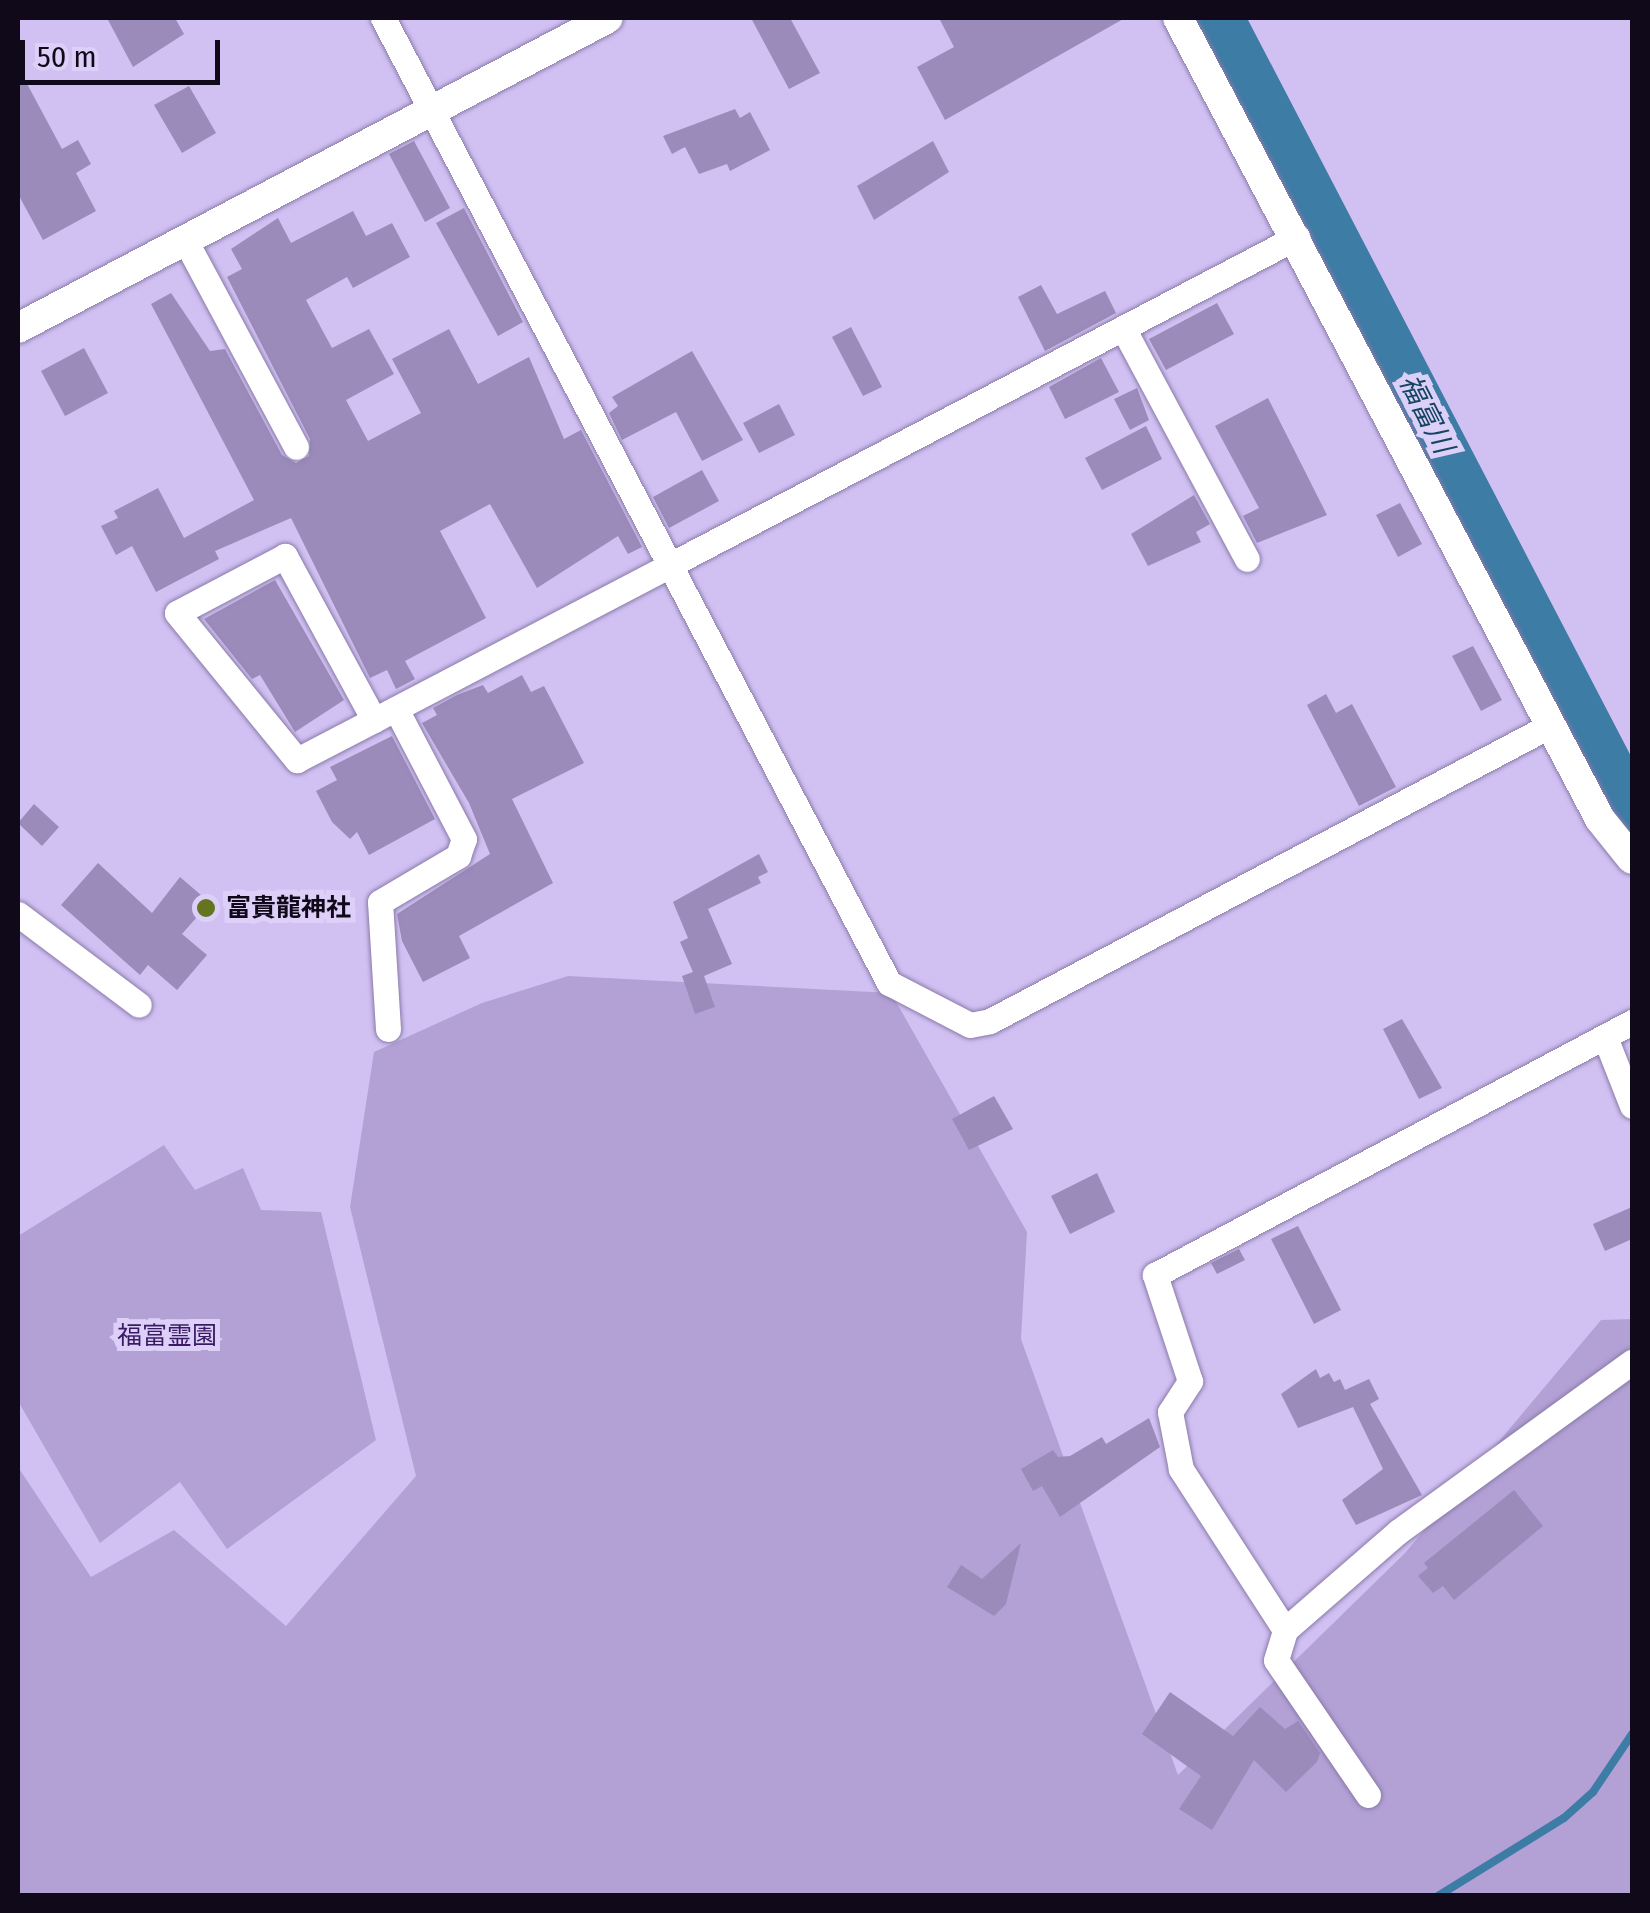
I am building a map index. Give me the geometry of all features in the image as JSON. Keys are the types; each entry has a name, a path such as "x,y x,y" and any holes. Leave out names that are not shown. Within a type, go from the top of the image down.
{"street":[{"path":"382,18 889,984 970,1025 990,1022 1551,725"},
{"path":"18,328 608,18"},
{"path":"1178,18 1600,819 1632,859"},
{"path":"388,1029 380,902 458,856 464,839 385,714 285,556 176,613 297,760 385,714 670,565 1123,328 1296,237"},
{"path":"184,238 296,447"},
{"path":"1123,328 1247,559"},
{"path":"18,914 139,1005"},
{"path":"1286,1630 1181,1469 1170,1412 1190,1381 1155,1276 1632,1022"},
{"path":"1605,1037 1632,1106"},
{"path":"1368,1794 1276,1660 1286,1630 1400,1530 1632,1362"}],"green space":[{"path":"568,976 891,993 1027,1232 1021,1339 1178,1775 1405,1553 1601,1320 1632,1319 1632,1895 18,1895 18,1467 91,1577 174,1530 286,1626 416,1476 350,1207 374,1052 482,1003"},
{"name":"福富霊園","path":"164,1145 195,1190 243,1168 261,1210 321,1212 376,1440 227,1549 180,1482 100,1543 18,1401 18,1236"}],"building":[{"path":"107,18 175,18 184,34 133,67"},
{"path":"751,18 790,18 820,73 789,89"},
{"path":"939,18 1125,18 945,120 917,67 954,47"},
{"path":"18,67 62,149 78,140 91,164 76,173 96,211 43,240 18,194"},
{"path":"189,86 216,133 182,153 154,105"},
{"path":"735,109 740,118 750,112 770,150 730,171 727,164 699,174 685,147 672,154 663,136"},
{"path":"414,141 450,208 425,222 389,154"},
{"path":"933,141 949,172 874,220 857,186"},
{"path":"464,208 523,322 498,336 436,223"},
{"path":"353,211 366,236 392,223 410,257 353,288 347,277 306,300 332,348 369,329 394,374 346,400 368,441 421,413 392,359 449,329 478,384 529,357 564,439 581,430 642,547 628,554 618,536 537,588 490,504 440,531 486,618 405,661 415,679 396,689 387,670 370,678 291,518 215,551 219,559 156,592 132,546 116,555 101,526 118,518 114,511 158,488 184,538 254,500 151,304 171,293 210,351 225,349 282,455 296,463 309,456 310,439 227,277 242,269 231,249 278,218 291,243"},
{"path":"1041,285 1057,314 1105,291 1116,313 1045,351 1018,297"},
{"path":"1217,303 1234,334 1166,370 1149,339"},
{"path":"851,327 882,387 863,396 832,337"},
{"path":"84,348 108,393 65,416 41,371"},
{"path":"692,351 743,440 702,461 676,412 622,440 609,413 618,406 612,397"},
{"path":"1101,358 1119,392 1065,419 1049,387"},
{"path":"1137,388 1149,420 1130,430 1114,399"},
{"path":"1268,398 1327,515 1257,543 1243,516 1259,508 1215,426"},
{"path":"779,404 795,435 759,453 743,423"},
{"path":"1146,426 1162,459 1102,490 1085,458"},
{"path":"702,470 719,501 669,528 653,497"},
{"path":"1194,495 1210,524 1196,532 1201,542 1148,566 1131,534"},
{"path":"1400,503 1422,544 1398,557 1376,515"},
{"path":"275,580 344,700 295,732 260,675 252,679 204,619"},
{"path":"1473,646 1502,700 1481,711 1452,656"},
{"path":"522,675 531,692 544,686 584,763 512,799 553,883 459,936 470,958 423,982 402,941 397,914 490,854 469,803 422,723 437,715 433,708 457,695 483,685 488,693"},
{"path":"1326,694 1336,713 1352,704 1396,787 1359,806 1307,705"},
{"path":"392,736 435,819 369,855 357,832 350,839 332,822 316,791 337,780 330,767"},
{"path":"34,804 59,827 42,846 18,823"},
{"path":"759,854 768,872 758,877 761,883 708,909 732,964 704,976 715,1007 695,1014 682,976 693,972 680,942 688,938 673,902"},
{"path":"98,863 152,913 180,877 201,895 195,901 204,909 182,934 207,955 177,990 148,965 140,975 61,905"},
{"path":"1402,1019 1442,1088 1419,1099 1383,1029"},
{"path":"994,1096 1013,1129 969,1150 952,1119"},
{"path":"1097,1173 1115,1212 1070,1234 1051,1196"},
{"path":"1632,1207 1632,1239 1605,1251 1593,1224"},
{"path":"1298,1226 1341,1310 1314,1324 1271,1239"},
{"path":"1239,1249 1245,1260 1217,1274 1211,1263"},
{"path":"1316,1369 1320,1378 1329,1373 1334,1382 1340,1379 1345,1390 1369,1379 1379,1399 1370,1404 1422,1495 1356,1525 1342,1500 1383,1469 1353,1407 1298,1428 1281,1394"},
{"path":"1149,1418 1160,1447 1060,1517 1042,1486 1033,1491 1021,1469 1053,1450 1058,1457 1070,1456 1102,1437 1106,1444"},
{"path":"1514,1490 1543,1526 1454,1600 1443,1586 1433,1593 1418,1576 1428,1568 1424,1563"},
{"path":"1021,1543 1006,1604 994,1616 947,1587 961,1565 982,1579"},
{"path":"1170,1692 1233,1736 1260,1707 1285,1729 1298,1721 1320,1753 1317,1762 1286,1792 1254,1760 1212,1830 1179,1809 1201,1776 1142,1734"}],"waterway":[{"name":"福富川","path":"1220,18 1632,810"},
{"path":"1438,1896 1564,1818 1593,1792 1632,1734"}],"place":[{"name":"富貴龍神社","path":"206,908"}]}
